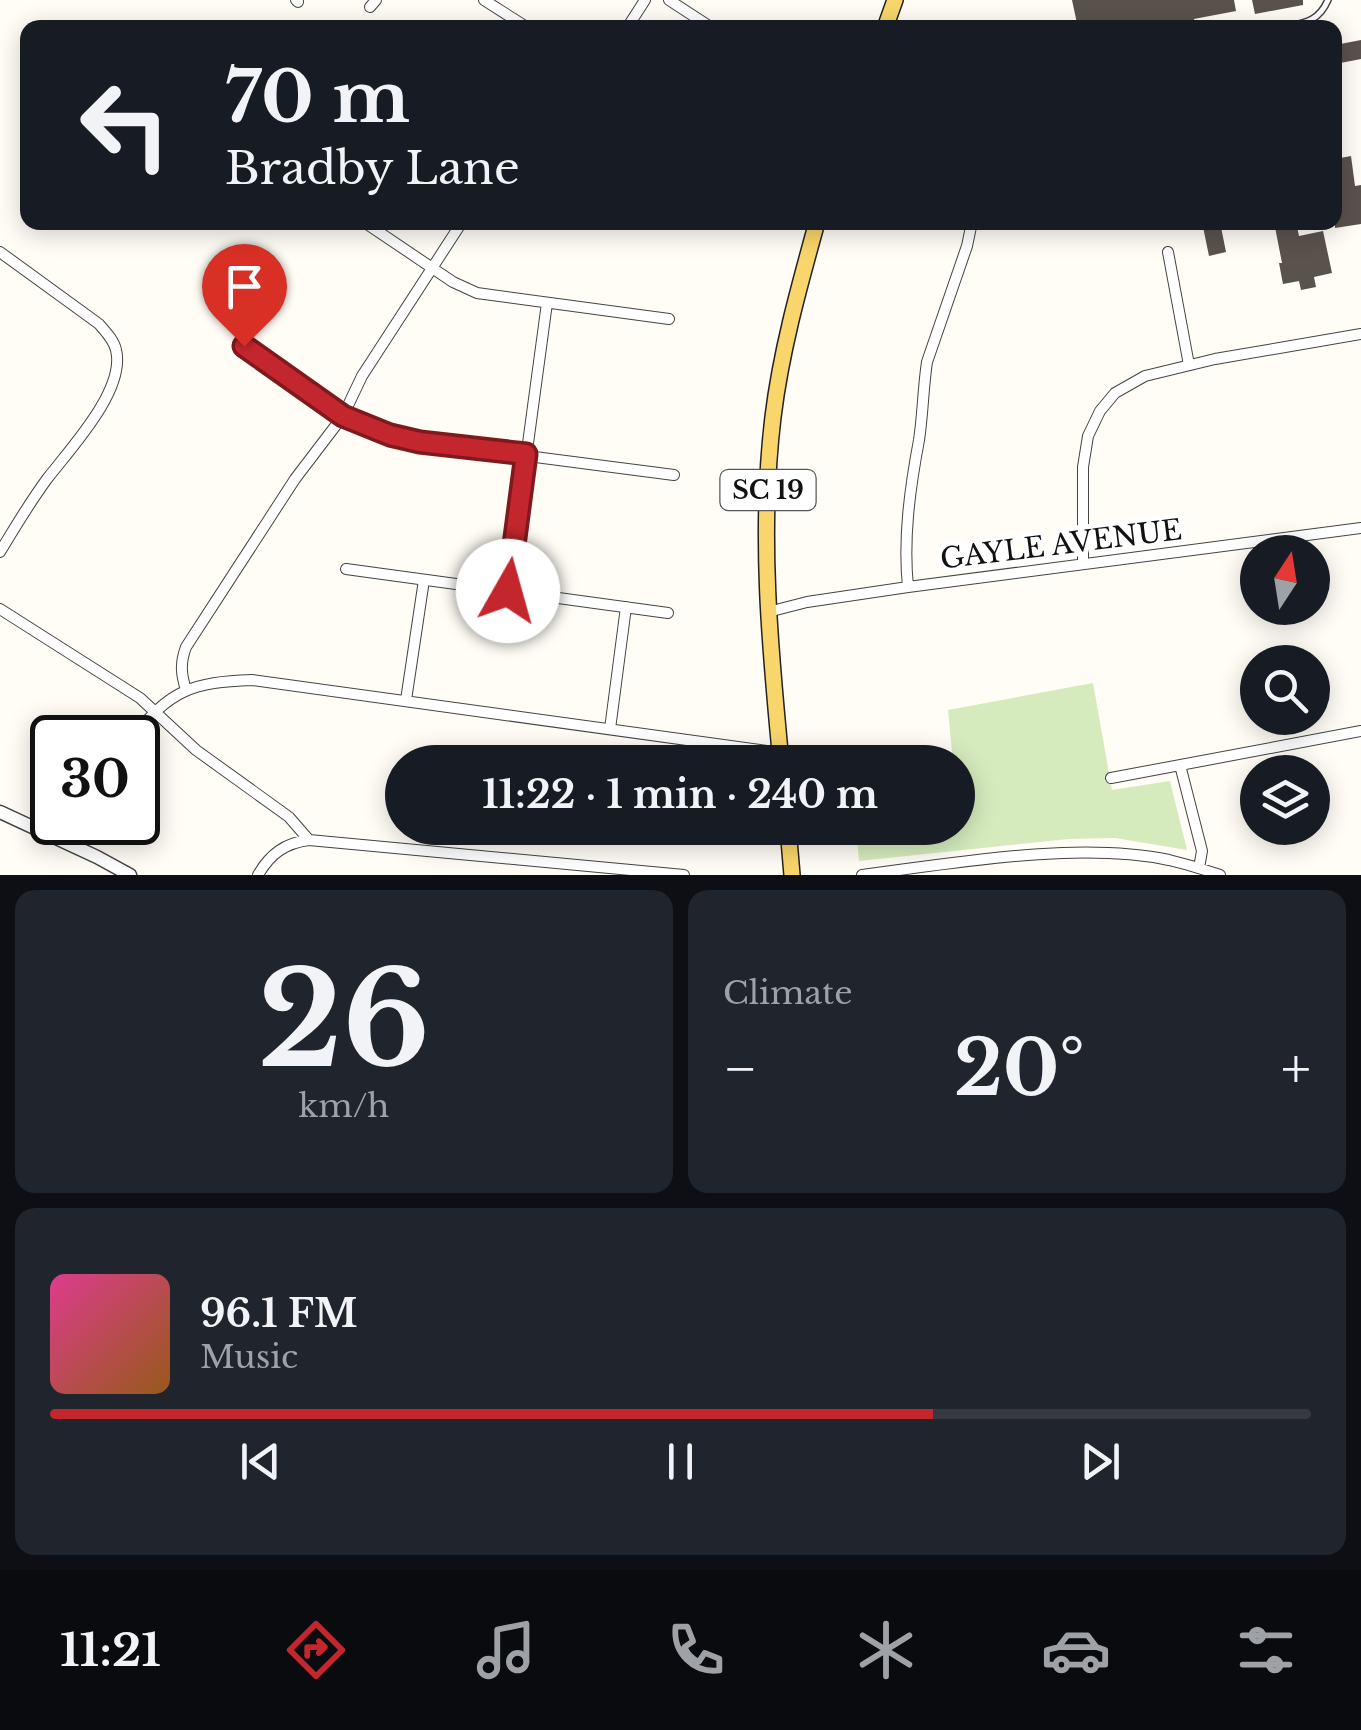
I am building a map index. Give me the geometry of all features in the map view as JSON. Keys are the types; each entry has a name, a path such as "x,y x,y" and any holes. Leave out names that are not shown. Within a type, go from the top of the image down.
{"main road":[{"name":"SC 19","path":"780,745 766,555 773,417 792,312 815,230"},
{"path":"789,845 792,875"}],"street":[{"path":"484,0 515,20"},
{"path":"669,0 700,20"},
{"path":"376,230 453,282 478,292 670,319"},
{"path":"186,690 181,664 186,647 295,479 343,416 362,376 457,230"},
{"path":"908,587 906,538 924,382 970,230"},
{"path":"0,252 98,324 117,351 110,390 0,552"},
{"path":"1168,252 1189,366"},
{"path":"508,591 548,303"},
{"path":"1082,564 1083,468 1088,436 1114,393 1134,380 1189,366 1361,334"},
{"path":"244,346 343,416 404,439 674,475"},
{"name":"GAYLE AVENUE","path":"768,612 908,587 1361,528"},
{"path":"346,569 668,613"},
{"path":"406,700 424,580"},
{"path":"610,729 626,607"},
{"path":"0,610 154,710 196,750 289,817 309,840"},
{"path":"150,715 186,690 252,680 704,745"},
{"path":"1111,778 1361,730"},
{"path":"1180,766 1202,851 1199,868"},
{"path":"0,812 30,826"},
{"path":"258,875 265,862 280,850 309,840 684,875"},
{"path":"73,845 130,875"},
{"path":"862,875 972,860 1064,853 1144,856 1220,875"}],"lane":[{"path":"1313,20 1328,0"}],"green space":[{"path":"1093,683 1112,790 1170,781 1187,850 1115,838 1068,839 859,861 858,845 975,845 975,745 951,745 948,710"}],"building":[{"path":"1072,0 1234,0 1236,11 1194,20 1076,20"},
{"path":"1252,0 1303,0 1303,5 1255,14"},
{"path":"1361,40 1361,59 1342,63 1342,44"},
{"path":"1351,156 1355,186 1361,185 1361,224 1342,227 1342,158"},
{"path":"1204,230 1222,230 1226,252 1209,256"},
{"path":"1276,230 1298,230 1299,236 1323,231 1332,273 1314,277 1316,287 1301,290 1299,281 1283,284"}],"route":[{"path":"244,346 343,416 390,435 526,454 508,591"}]}
